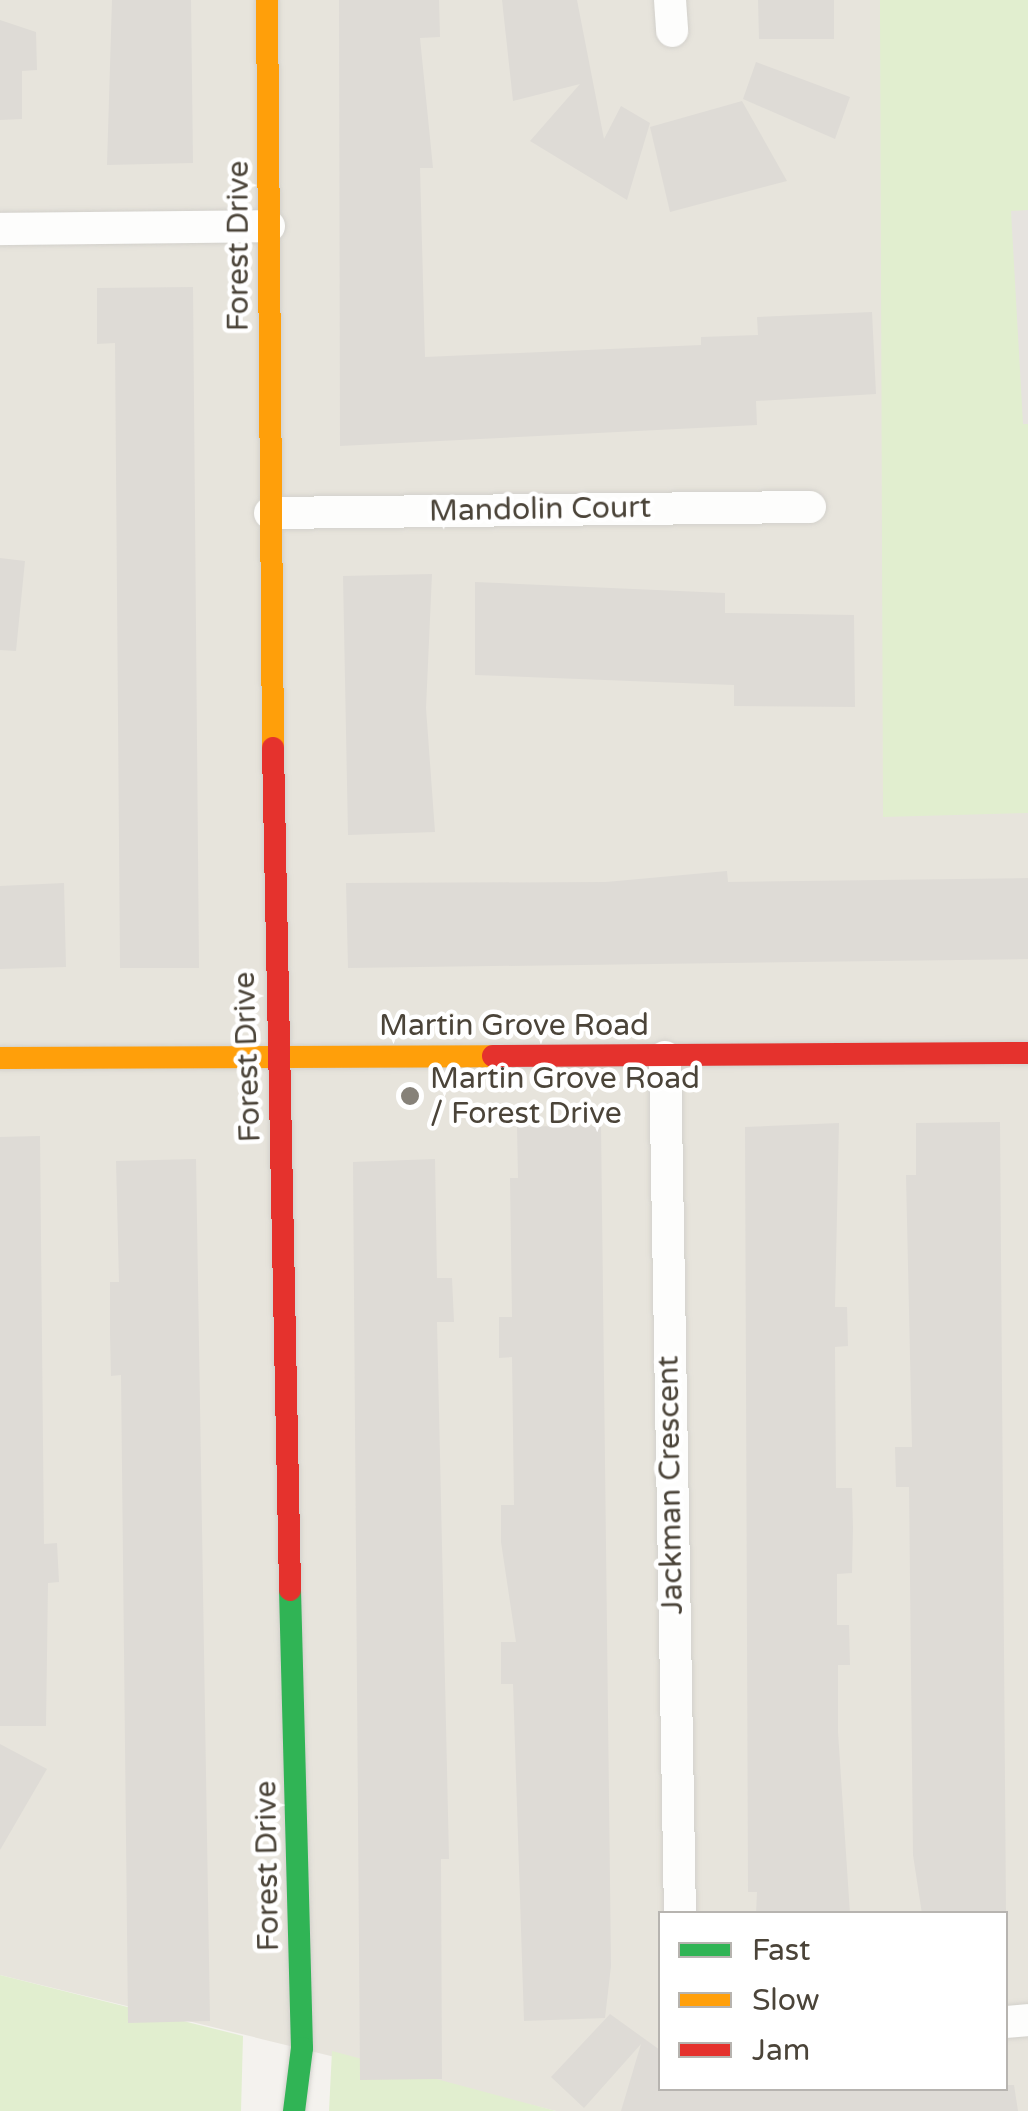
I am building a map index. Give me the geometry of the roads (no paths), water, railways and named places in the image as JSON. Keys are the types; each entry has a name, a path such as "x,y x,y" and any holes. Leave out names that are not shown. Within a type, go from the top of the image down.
{"street":[{"name":"Forest Drive","path":"267,0 276,1056 302,2048 294,2111"},
{"path":"0,229 269,226"},
{"name":"Mandolin Court","path":"270,512 810,508"},
{"name":"Martin Grove Road","path":"0,1058 1028,1053"},
{"name":"Jackman Crescent","path":"664,1057 680,1911"}],"place":[{"name":"Martin Grove Road / Forest Drive","path":"410,1096"}]}
